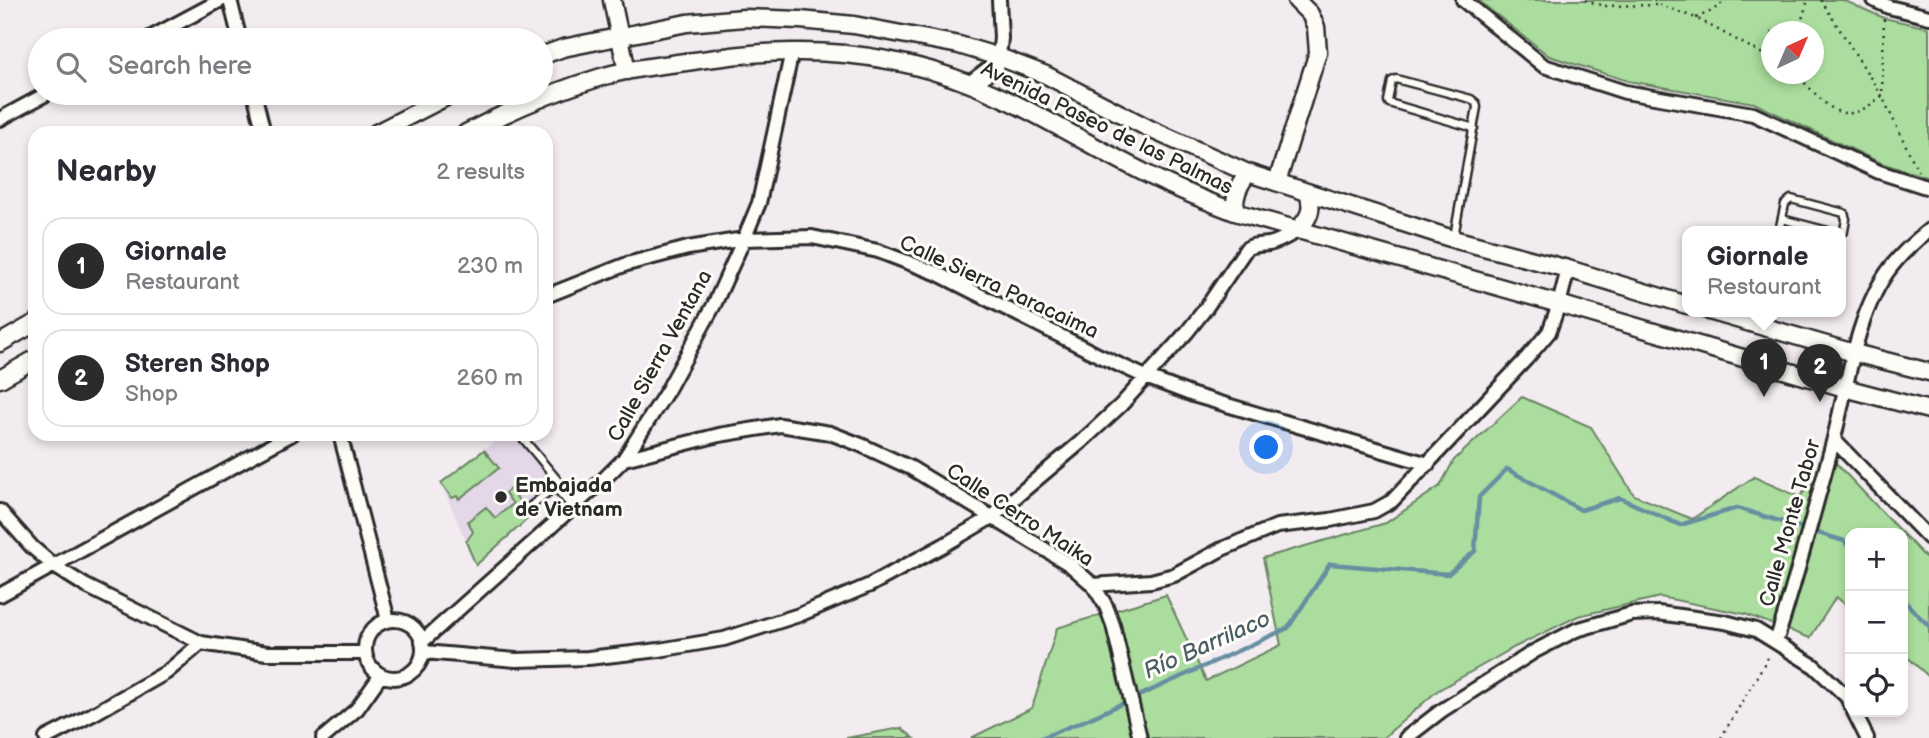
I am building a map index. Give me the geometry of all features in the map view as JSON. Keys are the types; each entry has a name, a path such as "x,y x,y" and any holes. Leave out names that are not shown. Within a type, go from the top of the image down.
{"main road":[{"path":"612,0 627,71"},
{"path":"1277,183 1318,52 1316,27 1310,14 1296,0"},
{"name":"Avenida Paseo de las Palmas","path":"553,52 687,23 744,18 854,25 959,45 1046,75 1152,130 1248,173 1453,239 1568,269 1682,303"},
{"name":"Avenida Paseo de las Palmas","path":"553,93 627,71 715,58 792,51 848,54 897,62 971,84 1051,122 1143,173 1235,212 1929,410"},
{"path":"971,84 995,66 999,57"},
{"path":"390,126 431,105"},
{"name":"Avenida Paseo de las Palmas","path":"481,126 525,105"},
{"path":"1235,212 1237,191 1248,173"},
{"path":"1297,231 1310,214 1312,203 1308,193"},
{"path":"1759,319 1854,353 1929,372"},
{"path":"0,343 28,327"},
{"path":"0,379 28,363"}],"street":[{"path":"168,28 221,0"},
{"path":"230,0 237,28"},
{"path":"999,0 999,57"},
{"path":"1463,0 1544,66 1625,92 1753,114 1879,172 1927,188"},
{"path":"1874,0 1891,3 1929,17"},
{"name":"Calle Sierra Ventana","path":"423,647 624,459 667,391 714,305 759,203 792,51"},
{"path":"0,118 28,103"},
{"path":"257,105 262,126"},
{"name":"Calle Monte Tabor","path":"1776,642 1795,584 1834,440 1854,353 1872,300 1890,268 1929,230"},
{"path":"423,647 516,660 588,658 659,650 724,639 799,615 870,585 992,517 1032,485 1147,378 1206,308 1246,249 1280,240 1297,231"},
{"name":"Calle Sierra Paracaima","path":"553,293 627,264 688,248 744,239 812,237 878,251 936,273 1100,356 1147,378 1193,395 1428,464"},
{"name":"Calle Cerro Maika","path":"624,459 719,435 780,425 830,433 911,468 1069,564 1093,585 1151,581 1174,575 1222,549 1277,526 1330,520 1374,511 1392,501 1549,332 1568,269"},
{"path":"1834,440 1929,538"},
{"path":"0,595 279,441"},
{"path":"342,441 388,620"},
{"path":"0,511 32,547 54,566 86,586 201,643 267,653 365,653"},
{"path":"1093,585 1106,606 1113,625 1140,738"},
{"path":"1406,738 1441,711 1535,651 1576,630 1632,614 1658,613 1725,622 1756,630 1815,666 1845,696"},
{"path":"388,620 406,622 413,626 423,647 418,667 412,673 397,678 380,675 368,662 365,653 370,632 378,624 388,620"},
{"path":"46,738 167,671 201,643"},
{"path":"323,738 357,709 380,675"},
{"path":"1856,717 1867,738"}],"lane":[{"path":"1453,239 1474,128 1476,103 1471,99 1392,80 1389,103 1474,128"},
{"path":"1780,226 1786,204 1791,199 1844,213 1845,226"},
{"path":"1782,219 1809,226"},
{"path":"524,441 560,483 528,508"},
{"path":"555,487 572,508"}],"path":[{"path":"1585,0 1604,6 1660,5"},
{"path":"1654,0 1660,5 1696,18 1761,53"},
{"path":"1696,18 1712,11 1726,0"},
{"path":"1802,21 1808,0"},
{"path":"1821,0 1882,96 1927,188"},
{"path":"1882,96 1884,18 1891,3"},
{"path":"1808,84 1826,106 1844,115 1861,111 1882,96"},
{"path":"1721,738 1776,642"}],"shaded area":[{"name":"Embajada de Vietnam","path":"495,441 527,441 567,488 540,508 476,565 441,483"}],"green space":[{"path":"1478,0 1843,0 1884,18 1929,28 1929,178 1881,163 1754,103 1628,81 1549,56"},
{"path":"1522,397 1591,427 1634,495 1692,519 1754,477 1799,497 1834,461 1897,528 1845,528 1845,604 1836,597 1810,638 1745,614 1660,597 1578,616 1515,647 1437,691 1383,738 971,738 1032,708 1057,628 1166,595 1206,681 1281,645 1263,558 1386,523 1440,486 1454,460"},
{"path":"484,450 499,468 459,499 457,496 452,498 441,483"},
{"path":"510,489 531,516 476,565 466,542 473,532 468,521 486,507 495,518 513,504 505,493"},
{"path":"1908,539 1929,561 1929,677 1908,658"},
{"path":"901,728 914,738 846,738"}],"waterway":[{"name":"Río Barrilaco","path":"1041,738 1288,628 1330,564 1448,574 1475,551 1479,497 1507,469 1581,510 1620,498 1680,525 1737,508 1845,542"},
{"name":"Río Barrilaco","path":"1908,605 1929,626"}],"place":[{"name":"Giornale","path":"1764,397"},
{"name":"Steren Shop","path":"1820,402"},
{"name":"Embajada de Vietnam","path":"501,497"}]}
